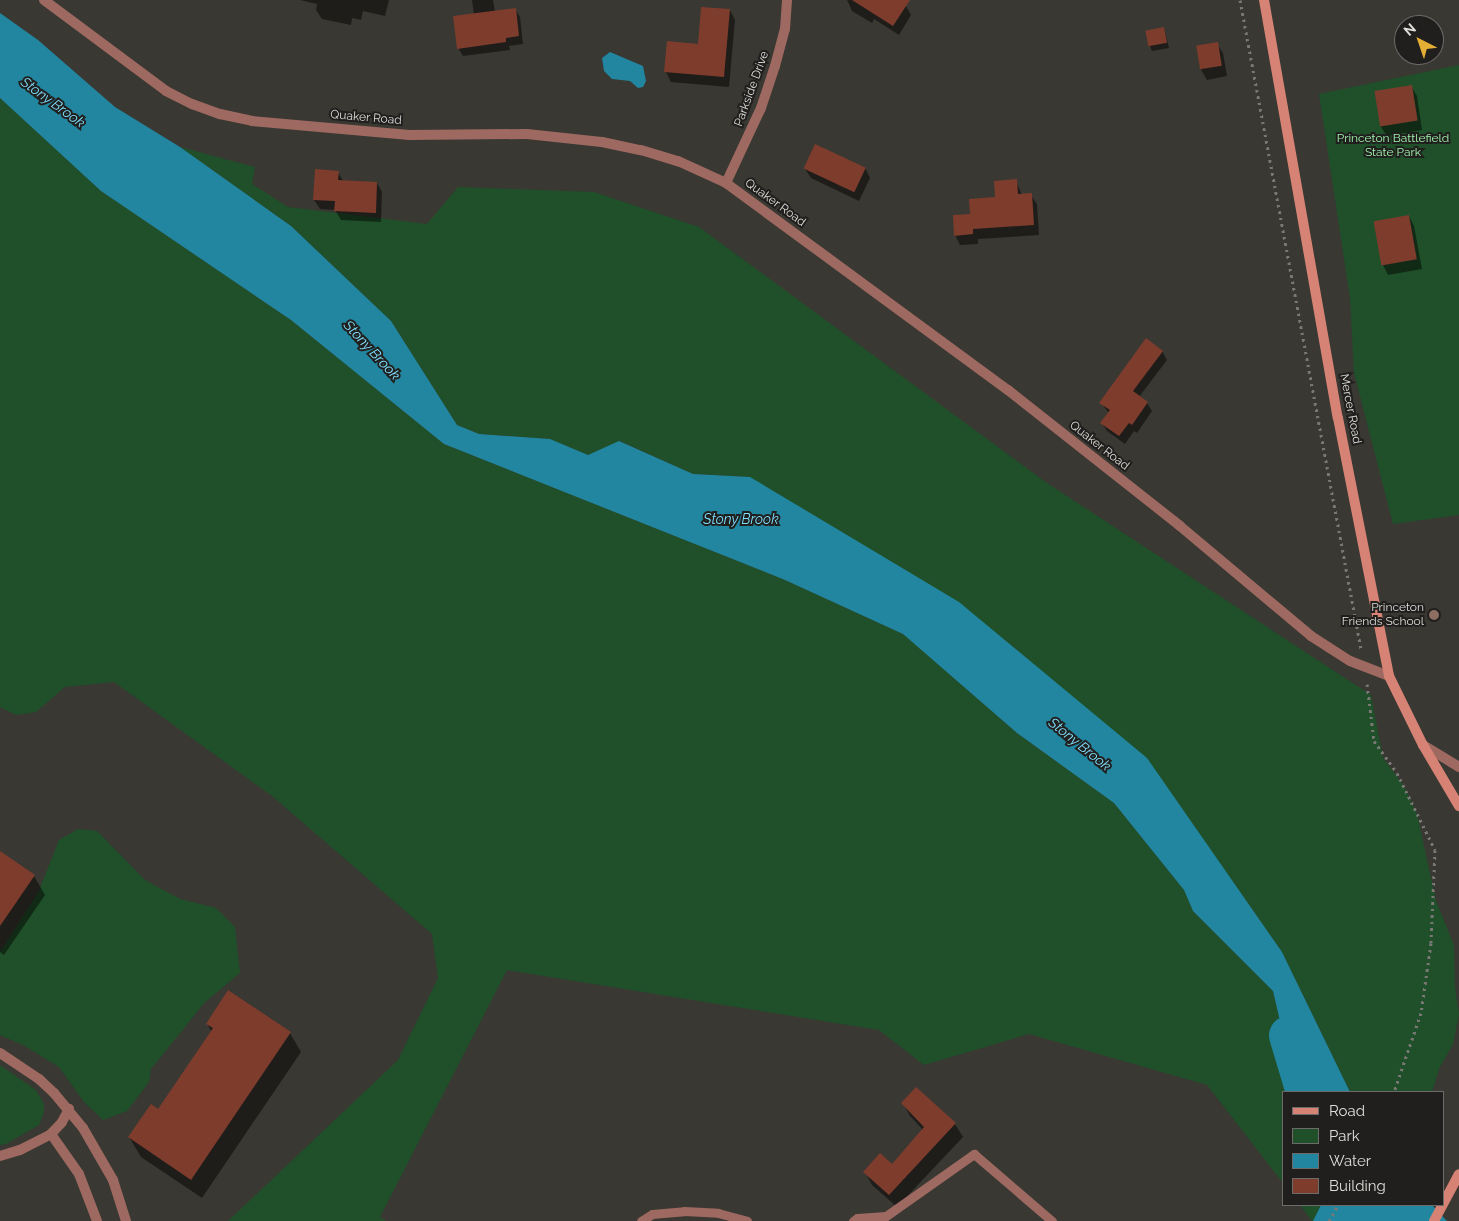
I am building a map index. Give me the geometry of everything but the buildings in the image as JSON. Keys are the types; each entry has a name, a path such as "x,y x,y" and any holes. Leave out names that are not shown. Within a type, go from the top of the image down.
{"main road":[{"name":"Mercer Road","path":"1264,0 1338,418 1389,676 1422,745 1459,806"},
{"path":"1444,1202 1459,1174"},
{"path":"1434,1221 1442,1206"}],"street":[{"name":"Quaker Road","path":"44,0 166,91 192,104 220,114 252,121 409,134 527,134 602,142 641,150 678,161 726,183 1008,390 1180,526 1311,636 1350,661 1389,676"},
{"name":"Parkside Drive","path":"726,183 761,108 775,66 785,29 786,0"},
{"path":"1422,745 1459,767"},
{"path":"0,1053 39,1079 69,1109 100,1154 114,1180 126,1221"},
{"path":"0,1156 20,1150 51,1134 62,1122 69,1109"},
{"path":"51,1134 79,1174 97,1221"}],"lane":[{"path":"853,1221 857,1218 886,1216 974,1154 1052,1221"},
{"path":"641,1221 652,1214 684,1210 718,1213 747,1221"}],"path":[{"path":"1240,0 1365,667 1374,741 1397,773 1434,850 1431,943 1421,1014 1394,1091"},
{"path":"1329,1221 1337,1206"}],"green space":[{"name":"Princeton Battlefield State Park","path":"1459,65 1459,515 1393,524 1354,373 1350,298 1319,94"},
{"path":"0,98 101,191 291,320 444,444 785,580 903,634 1017,733 1114,803 1184,890 1193,911 1273,991 1292,1073 1304,1091 1282,1091 1282,1182 1207,1085 1029,1034 924,1065 879,1030 507,970 380,1217 386,1221 228,1221 398,1060 438,978 432,934 272,796 114,682 65,687 36,712 16,715 0,707"},
{"path":"180,147 255,167 252,184 288,207 427,224 458,187 594,192 699,227 1047,483 1371,695 1383,758 1404,786 1417,814 1436,901 1454,945 1455,987 1459,1015 1453,1044 1439,1069 1432,1091 1350,1091 1282,952 1228,875 750,477 693,474 620,441 588,455 549,439 479,434 457,425 391,321 291,226"},
{"path":"78,829 97,831 145,880 180,899 216,908 235,927 240,973 204,1003 151,1069 149,1082 127,1111 103,1120 84,1102 59,1067 23,1045 0,1035 0,952 38,893 59,840"},
{"path":"0,1065 36,1090 44,1104 44,1112 39,1125 6,1144 0,1145"},
{"path":"1301,1206 1320,1206 1312,1221"}],"water":[{"name":"Stony Brook","path":"0,13 38,40 115,107 180,147 291,226 391,321 457,425 479,434 550,439 588,455 619,441 693,474 750,477 959,602 1147,758 1282,952 1350,1091 1304,1091 1292,1073 1273,991 1193,911 1184,890 1114,803 1017,733 903,634 785,580 444,444 291,320 101,191 0,98"},
{"path":"610,52 643,66 646,81 643,87 638,88 630,81 612,79 604,71 602,58"},
{"path":"1320,1206 1433,1206 1447,1221 1313,1221"}],"waterway":[{"name":"Stony Brook","path":"1288,1035 1305,1091"}],"place":[{"name":"Princeton Friends School","path":"1434,615"}]}
